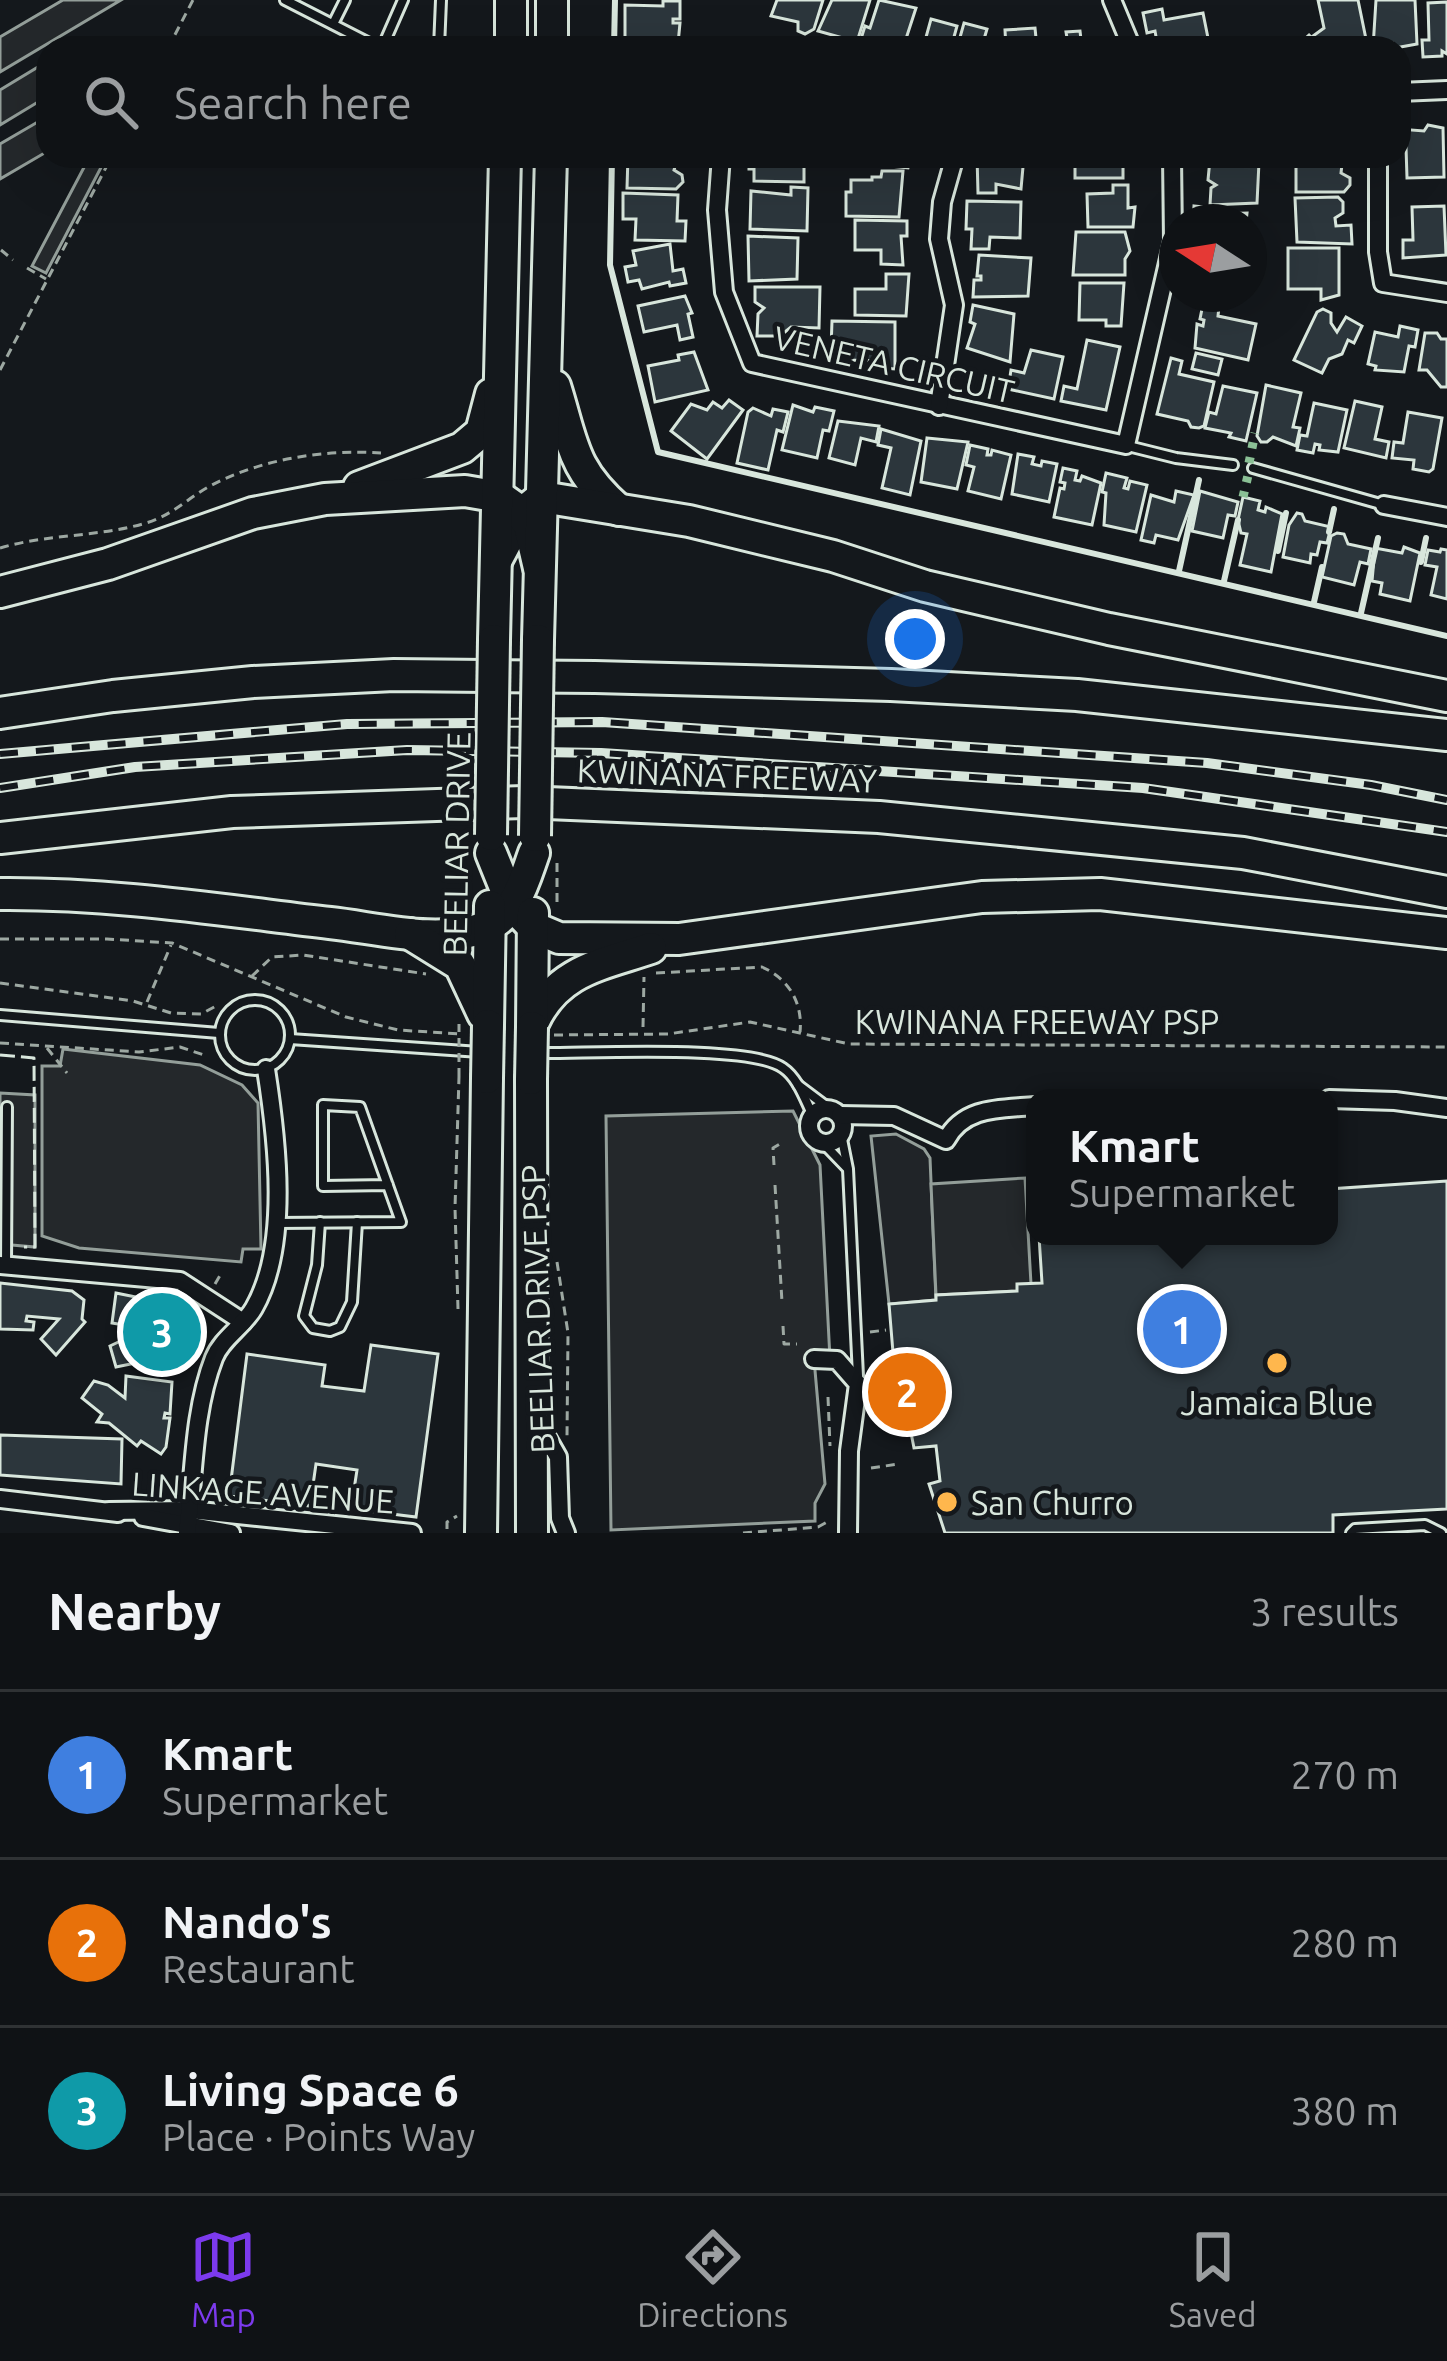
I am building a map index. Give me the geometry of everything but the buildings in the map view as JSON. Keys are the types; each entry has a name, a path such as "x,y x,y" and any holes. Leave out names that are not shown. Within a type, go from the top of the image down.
{"highway":[{"path":"509,36 511,0"},
{"path":"552,0 552,36"},
{"name":"BEELIAR DRIVE","path":"481,1533 477,1049 523,921 542,849 539,568 521,503 500,358 499,168"},
{"name":"BEELIAR DRIVE","path":"532,1533 534,1049 523,921 491,844 497,559 521,503 548,363 551,168"},
{"path":"325,500 462,448 481,432 500,358"},
{"path":"548,363 581,467 589,482 619,509"},
{"path":"0,592 107,564 253,513 325,500 477,490 521,503 619,509 689,521 833,556 926,586 1109,629 1447,697"},
{"path":"0,713 253,682 394,676 891,685 1077,695 1447,735"},
{"path":"0,696 40,692 113,696"},
{"name":"KWINANA FREEWAY","path":"0,838 232,812 524,802 879,817 1243,854 1447,892"},
{"path":"0,894 91,895 409,933 474,931 523,921 560,938 679,939 982,898 1100,894 1447,932"},
{"path":"409,933 460,965 477,1049"},
{"path":"534,1049 545,998 560,983 679,939"},
{"path":"450,1528 472,1520 481,1496"}],"street":[{"path":"1112,0 1127,36"},
{"path":"1411,92 1447,91"},
{"name":"VENETA CIRCUIT","path":"720,168 717,210 724,292 752,363 1126,446"},
{"path":"939,406 954,305 939,239 952,168"},
{"path":"1126,446 1174,241 1172,168"},
{"path":"1378,168 1378,252 1384,284 1447,293"},
{"path":"1384,505 1447,517"},
{"path":"188,1523 202,1396 216,1352 253,1310 269,1273 276,1222 266,1069"},
{"path":"1338,1100 1447,1108"},
{"path":"833,1121 832,1141 822,1142 810,1130 833,1121 904,1119 946,1141 956,1124 974,1113 1026,1107"},
{"path":"3,1266 180,1281 242,1322"},
{"path":"814,1359 836,1360 858,1384 848,1467 851,1530"},
{"path":"531,1408 558,1457 560,1518 566,1533"},
{"name":"LINKAGE AVENUE","path":"0,1499 109,1511 231,1533"},
{"name":"LINKAGE AVENUE","path":"188,1523 412,1533"}],"lane":[{"path":"285,0 356,36"},
{"path":"333,24 345,0"},
{"path":"386,36 404,0"},
{"path":"440,36 441,0"},
{"name":"VENETA CIRCUIT","path":"1126,446 1233,465"},
{"path":"1253,468 1384,505"},
{"path":"258,1000 278,1008 290,1039 283,1058 255,1071 233,1064 220,1045 219,1033 227,1012 258,1000"},
{"path":"0,1015 219,1033"},
{"path":"290,1039 477,1049"},
{"path":"534,1049 747,1056 788,1070 833,1121 848,1169 858,1384"},
{"path":"797,1084 833,1121"},
{"path":"276,1222 401,1222 388,1185 360,1107 322,1105 323,1186 388,1185"},
{"path":"3,1266 7,1107"},
{"path":"822,1142 848,1169"},
{"path":"320,1222 317,1265 304,1316 313,1328 330,1331 345,1321 352,1302 357,1222"},
{"path":"1352,1533 1355,1529 1424,1525 1441,1533"}],"path":[{"path":"174,36 194,0"},
{"path":"0,370 106,168"},
{"path":"1,250 13,260"},
{"path":"27,268 47,280"},
{"path":"0,548 145,524 209,487 301,457 343,450 381,453"},
{"path":"523,921 542,849"},
{"path":"0,939 172,943 327,1011 477,1049"},
{"path":"146,1006 172,943"},
{"path":"251,977 272,957 303,955 425,974"},
{"path":"643,1028 644,974 761,967 790,989 800,1010 800,1034"},
{"path":"0,983 171,1013 201,1013 218,1004"},
{"name":"KWINANA FREEWAY PSP","path":"534,1049 738,1022 849,1044 1447,1047"},
{"path":"0,1043 139,1052 180,1047 206,1057"},
{"path":"45,1047 68,1073"},
{"path":"774,1165 773,1148 783,1142"},
{"path":"775,1185 782,1302"},
{"name":"BEELIAR DRIVE PSP","path":"557,1261 568,1333 567,1441"},
{"path":"211,1290 222,1272"},
{"path":"783,1327 784,1344 797,1344"},
{"path":"868,1332 886,1330"},
{"path":"828,1396 830,1443"},
{"path":"871,1468 899,1464"},
{"path":"743,1533 818,1527 830,1521"}],"shaded area":[{"path":"63,0 121,0 60,36 36,36 36,51 0,72 0,37"},
{"path":"36,68 36,103 0,125 0,90"},
{"path":"36,123 36,158 0,179 0,144"},
{"path":"84,168 101,168 46,273 32,266"},
{"path":"63,1049 200,1065 242,1085 258,1103 261,1249 243,1249 241,1262 79,1248 42,1236 42,1066 60,1066"},
{"path":"0,1093 35,1095 35,1247 0,1244"},
{"path":"793,1111 820,1165 830,1359 814,1359 825,1484 815,1503 815,1521 611,1530 606,1116"},
{"path":"896,1134 924,1149 930,1158 936,1300 889,1304 871,1136"},
{"path":"1025,1178 1031,1284 1017,1291 936,1295 931,1184"}],"railway":[{"path":"0,754 347,724 602,722 1207,763 1447,800"},
{"path":"0,788 135,767 407,750 601,753 1143,788 1447,832"}],"hedge":[{"path":"1249,463 1255,433"},
{"path":"1243,497 1249,471"}],"fence":[{"path":"0,1055 34,1058 35,1247 24,1247"}],"wall":[{"path":"614,36 615,0"},
{"path":"612,168 610,265 658,452 1447,636"},
{"path":"1179,571 1199,480"},
{"path":"1329,532 1334,509"},
{"path":"1278,551 1286,513"},
{"path":"1224,581 1238,520"},
{"path":"1361,613 1378,538"},
{"path":"1421,562 1426,538"},
{"path":"1314,602 1322,567"}],"place":[{"name":"Kmart","path":"1182,1329"},
{"name":"Living Space 6","path":"162,1332"},
{"name":"Jamaica Blue","path":"1277,1363"},
{"name":"Nando's","path":"907,1392"},
{"name":"San Churro","path":"947,1502"}]}
